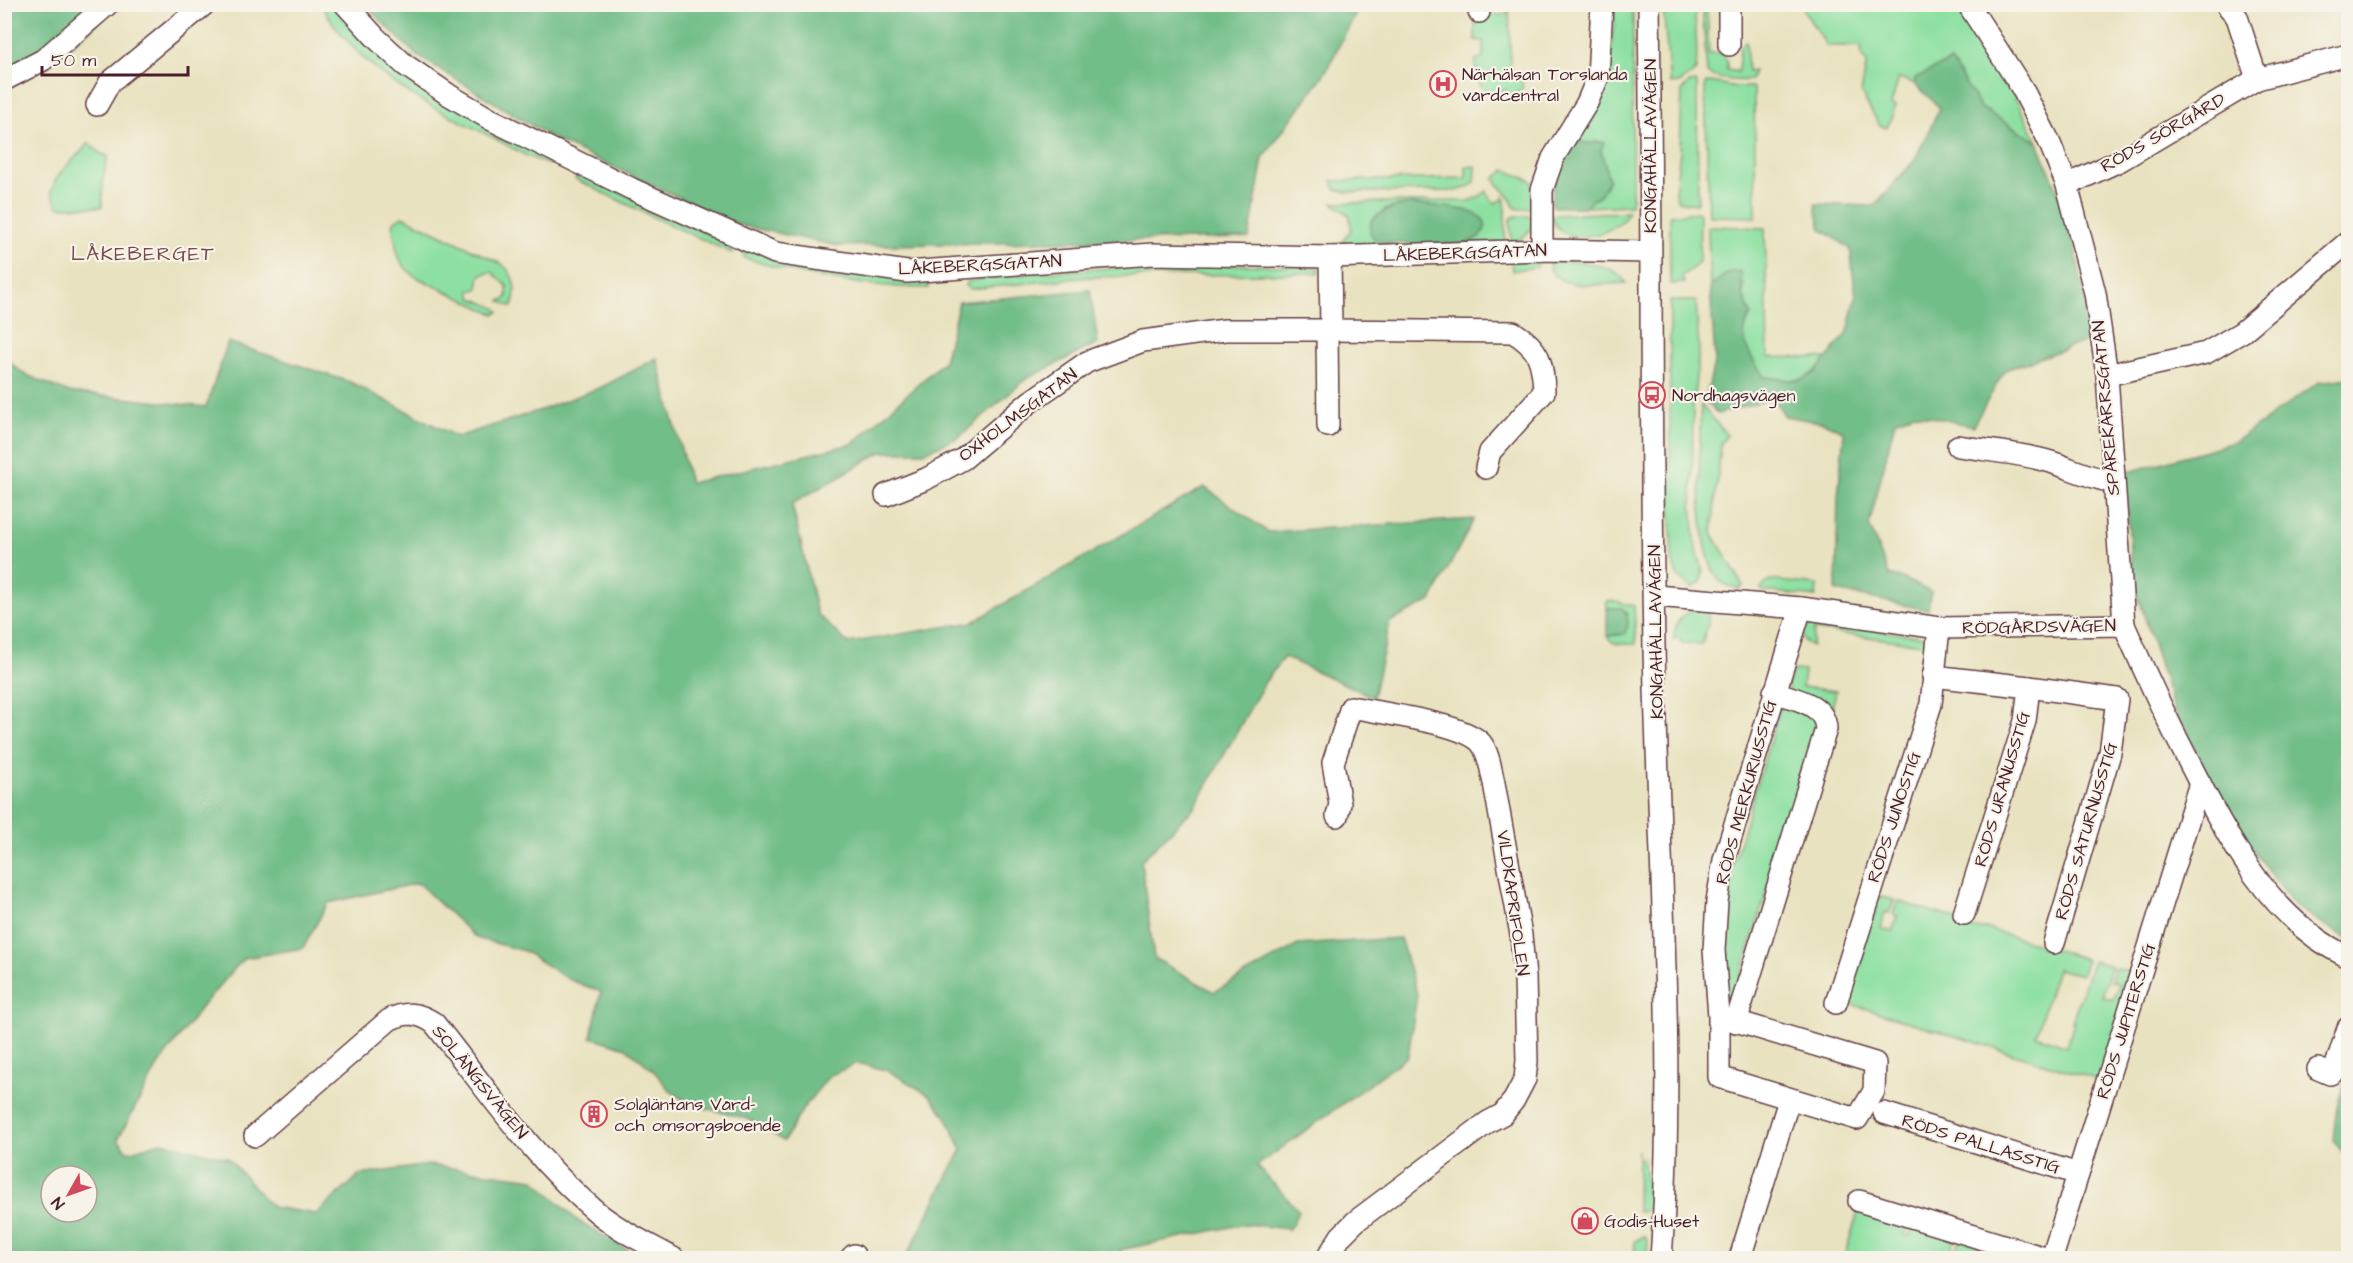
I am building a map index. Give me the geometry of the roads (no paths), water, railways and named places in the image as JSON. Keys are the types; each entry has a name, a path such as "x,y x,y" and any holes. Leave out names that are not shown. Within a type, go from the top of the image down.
{"street":[{"path":"4,80 43,60 108,4"},
{"path":"97,105 111,82 205,4"},
{"name":"LÅKEBERGSGATAN","path":"345,4 405,65 490,119 632,189 775,253 907,272 1153,255 1330,257 1542,250 1650,252"},
{"path":"1542,250 1542,190 1553,158 1587,103 1598,77 1602,4"},
{"name":"KONGAHÄLLAVÄGEN","path":"1649,4 1654,647 1666,1061 1666,1152 1661,1258"},
{"path":"1728,4 1729,45"},
{"name":"SPÅREKÄRRSGATAN","path":"1968,4 2022,88 2067,185 2095,293 2107,375 2124,625"},
{"path":"2226,4 2237,17 2257,79"},
{"name":"RÖDS SÖRGÅRD","path":"2067,185 2121,160 2257,79 2349,55"},
{"path":"2107,375 2206,353 2242,332 2349,242"},
{"path":"1328,426 1330,257"},
{"name":"OXHOLMSGATAN","path":"886,495 926,479 963,459 1031,401 1088,362 1143,341 1225,330 1513,332 1537,351 1543,375 1544,392 1490,452 1486,468"},
{"path":"1958,446 2017,454 2113,482"},
{"name":"RÖDGÅRDSVÄGEN","path":"1654,596 1801,608 1939,628 2124,625 2168,721 2248,867 2295,922 2349,957"},
{"name":"RÖDS MERKURIUSSTIG","path":"1727,1019 1875,1062 1874,1091 1857,1119 1719,1077 1727,1019 1714,950 1717,901 1724,861 1801,608"},
{"name":"RÖDS JUNOSTIG","path":"1836,1003 1930,704 1939,628"},
{"name":"RÖDS URANUSSTIG","path":"1933,676 2029,687 2025,721 1964,914"},
{"name":"RÖDS SATURNUSSTIG","path":"2029,687 2117,699 2110,753 2054,943"},
{"path":"1727,1019 1826,729 1826,721 1815,706 1774,692"},
{"name":"VILDKAPRIFOLEN","path":"1327,1258 1341,1236 1356,1221 1479,1128 1503,1114 1525,1079 1527,1061 1525,977 1521,935 1494,783 1489,760 1482,744 1466,732 1351,707 1333,763 1340,804 1337,816"},
{"name":"RÖDS JUPITERSTIG","path":"2052,1258 2200,783"},
{"name":"SOLÄNGSVÄGEN","path":"255,1136 389,1020 402,1013 424,1016 434,1023 503,1112 567,1185 601,1215 673,1258"},
{"path":"2318,1070 2330,1074 2334,1072 2349,1028"},
{"path":"1740,1258 1789,1100"},
{"name":"RÖDS PALLASSTIG","path":"1884,1113 2078,1174"},
{"path":"1859,1201 2045,1258"}],"place":[{"name":"Närhälsan Torslanda vårdcentral","path":"1443,84"},
{"name":"Nordhagsvägen","path":"1652,395"},
{"name":"Solgläntans Vård- och omsorgsboende","path":"594,1114"},
{"name":"Godis-Huset","path":"1585,1221"}],"district":[{"name":"LÅKEBERGET","path":"143,254"}]}
